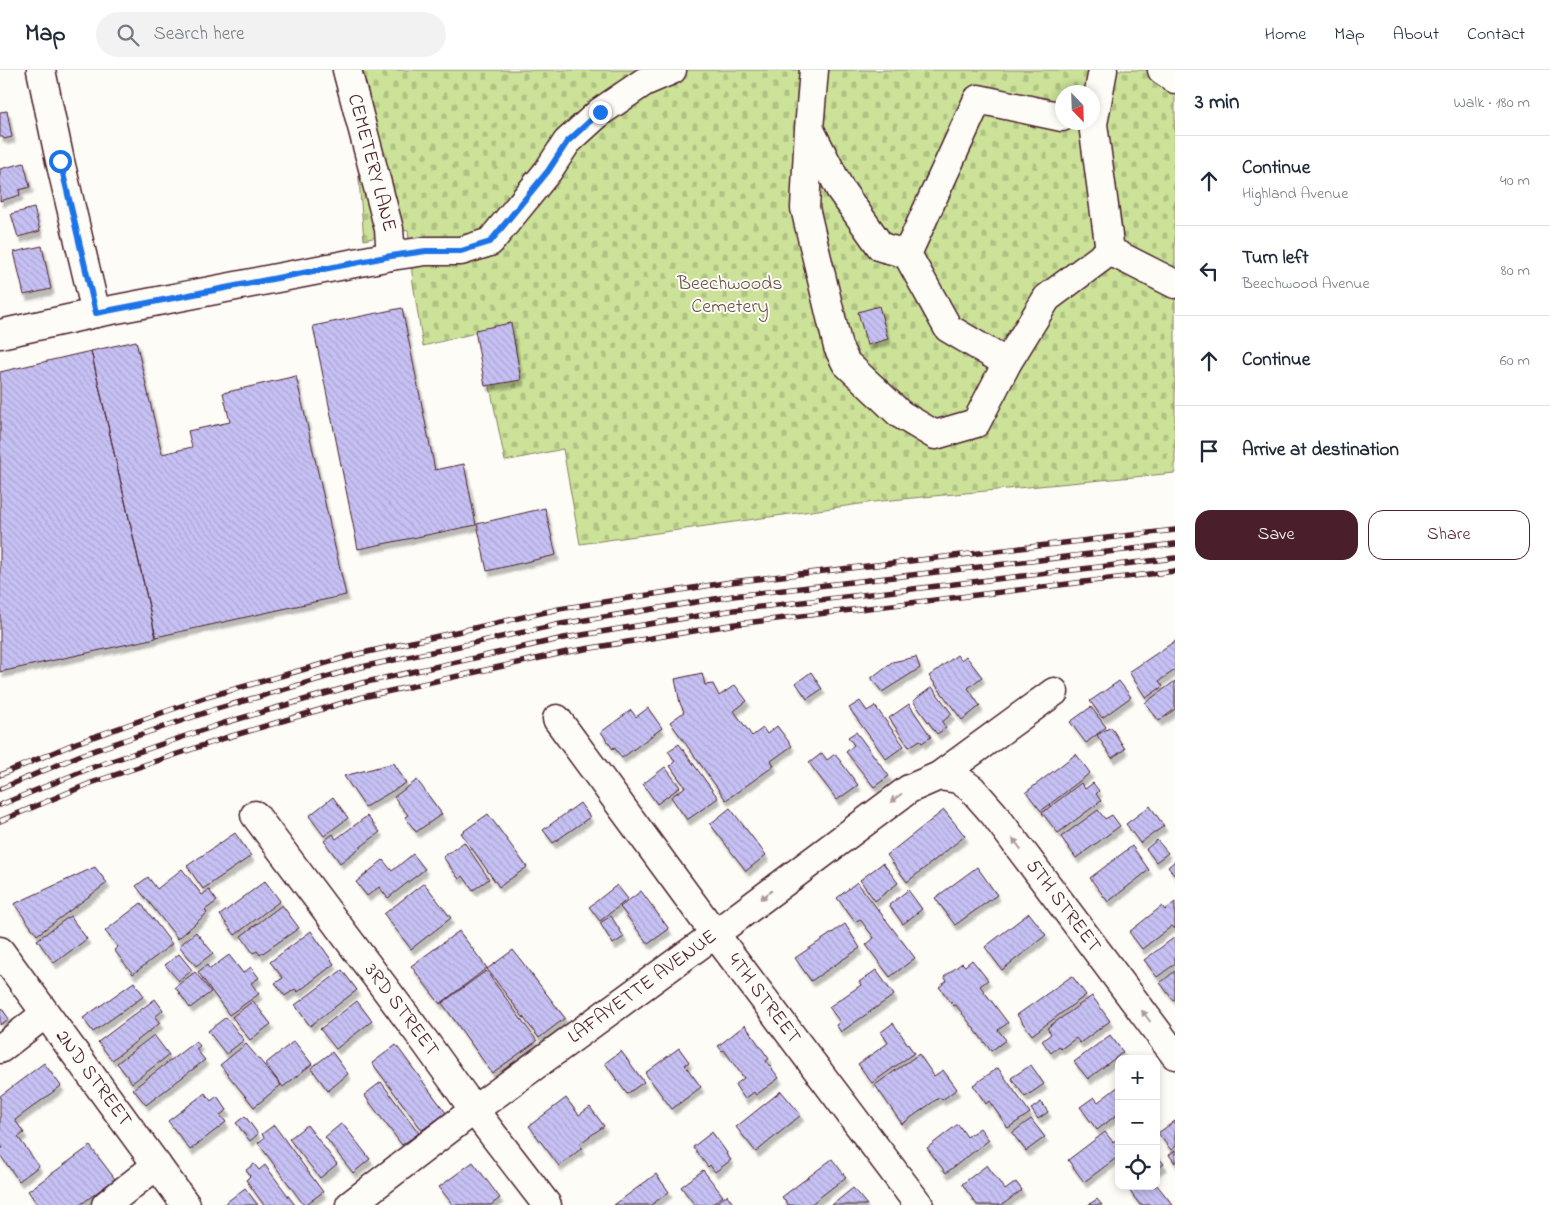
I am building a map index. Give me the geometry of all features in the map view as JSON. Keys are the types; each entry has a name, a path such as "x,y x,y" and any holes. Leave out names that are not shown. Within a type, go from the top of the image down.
{"street":[{"path":"41,70 60,161 96,313"},
{"name":"CEMETERY LANE","path":"347,70 389,228 403,255"},
{"path":"0,334 96,313 403,255 426,251 461,251 490,242 548,171 567,142 642,76 672,70"},
{"path":"814,70 809,129 806,208 838,347 846,363 900,414 936,435 976,423 1007,364 1047,298 1110,251"},
{"path":"1099,85 1103,70"},
{"path":"1162,70 1175,79"},
{"path":"907,254 978,98 1055,115"},
{"path":"809,129 840,190 881,248 907,254 948,328 1007,364"},
{"path":"1091,130 1110,251"},
{"path":"1110,251 1175,284"},
{"name":"LAFAYETTE AVENUE","path":"350,1205 474,1110 909,789 939,776 1054,692"},
{"name":"4TH STREET","path":"557,719 715,934 919,1205"},
{"name":"5TH STREET","path":"939,776 958,779 972,789 994,814 1175,1055"},
{"name":"3RD STREET","path":"255,814 474,1110 547,1205"},
{"name":"2ND STREET","path":"0,951 186,1205"},
{"path":"0,1049 45,1014"},
{"path":"106,1205 157,1165"}],"green space":[{"name":"Beechwoods Cemetery","path":"332,70 1175,70 1175,473 881,501 580,544 563,449 505,461 479,332 423,346 413,283 408,230 364,240 358,167"}],"building":[{"path":"7,111 12,137 4,139 0,137 0,112"},
{"path":"24,163 30,187 19,190 20,195 0,201 0,169"},
{"path":"34,208 40,231 18,237 11,214"},
{"path":"42,246 51,289 24,295 14,252"},
{"path":"879,306 888,339 867,345 858,312"},
{"path":"402,308 435,470 464,464 476,525 358,549 313,326"},
{"path":"511,323 521,380 485,386 475,330"},
{"path":"136,341 162,454 192,447 188,431 230,422 223,393 296,376 346,595 156,637 91,351"},
{"path":"91,351 156,638 0,672 0,372"},
{"path":"545,508 556,555 487,571 477,524"},
{"path":"1175,641 1175,670 1159,681 1163,686 1146,698 1129,672"},
{"path":"957,655 961,660 966,656 982,677 968,688 980,706 962,720 929,676"},
{"path":"916,657 920,668 882,692 871,678 892,662"},
{"path":"811,672 822,689 807,699 796,683"},
{"path":"702,673 705,685 713,684 719,696 735,685 747,701 734,711 752,736 763,728 767,734 777,726 792,746 771,761 774,766 726,800 670,722 684,712 675,679"},
{"path":"1119,681 1131,697 1102,718 1090,701"},
{"path":"1175,681 1175,709 1159,721 1145,703"},
{"path":"932,687 952,714 942,722 946,728 937,734 913,701"},
{"path":"860,701 867,711 875,706 904,746 886,759 849,708"},
{"path":"909,704 931,737 922,743 920,740 909,747 889,718"},
{"path":"1091,707 1106,727 1086,743 1070,722"},
{"path":"648,708 662,728 622,758 601,732 631,710 636,717"},
{"path":"1111,727 1125,749 1112,758 1097,735"},
{"path":"856,732 889,776 874,787 846,752 854,745 848,737"},
{"path":"679,744 718,798 687,820 671,797 685,787 670,766 675,761 668,751"},
{"path":"822,753 827,760 835,754 858,785 837,800 809,763"},
{"path":"1076,754 1090,773 1041,811 1026,792"},
{"path":"394,763 406,783 365,807 344,776"},
{"path":"665,767 680,787 657,804 643,784"},
{"path":"417,780 442,814 416,832 405,817 408,815 394,797"},
{"path":"1081,783 1085,789 1093,783 1099,791 1096,794 1101,801 1058,833 1042,813"},
{"path":"333,797 348,818 324,836 309,816"},
{"path":"580,803 590,817 553,843 543,830"},
{"path":"1150,806 1164,826 1140,843 1126,824"},
{"path":"730,808 766,855 746,871 710,824"},
{"path":"944,810 965,836 907,882 887,855"},
{"path":"1098,810 1105,819 1112,815 1120,826 1076,858 1061,837"},
{"path":"488,814 527,867 499,887 461,833"},
{"path":"367,816 380,832 340,863 324,841 333,834 336,839"},
{"path":"235,833 251,856 203,889 187,866"},
{"path":"1157,840 1168,853 1156,862 1146,849"},
{"path":"464,842 489,879 473,890 463,876 459,879 443,857"},
{"path":"1132,846 1149,870 1108,902 1090,878"},
{"path":"413,854 425,869 388,898 379,887 367,896 356,882 383,860 392,871"},
{"path":"1175,861 1175,876 1168,867"},
{"path":"883,863 898,883 875,901 860,880"},
{"path":"95,867 107,883 37,935 14,904"},
{"path":"977,867 997,895 955,925 935,898"},
{"path":"182,869 202,895 209,890 217,901 205,910 207,913 178,939 136,886 148,877 157,889"},
{"path":"265,881 280,901 235,935 220,915"},
{"path":"857,882 915,958 890,977 866,945 874,938 860,919 855,922 837,898"},
{"path":"424,883 451,918 411,949 384,914"},
{"path":"617,885 628,899 600,921 589,907"},
{"path":"908,890 922,909 903,924 889,905"},
{"path":"641,891 669,929 648,944 620,907"},
{"path":"1175,902 1175,929 1172,926 1142,949 1129,932 1162,906 1165,910"},
{"path":"141,903 172,944 133,974 114,950 118,947 105,931"},
{"path":"282,905 299,928 260,955 257,951 253,953 241,936"},
{"path":"1029,913 1046,935 1002,970 985,947"},
{"path":"70,916 87,939 54,963 37,940"},
{"path":"611,916 624,937 613,944 600,923"},
{"path":"845,924 860,948 811,981 795,958"},
{"path":"311,931 334,964 298,992 295,989 285,996 275,983 283,978 270,962"},
{"path":"459,931 487,968 440,1004 411,966"},
{"path":"196,932 213,953 196,966 179,946"},
{"path":"1175,937 1175,964 1157,977 1144,960"},
{"path":"513,950 565,1018 539,1038 487,969"},
{"path":"179,954 192,970 179,981 165,965"},
{"path":"229,955 243,973 251,967 259,978 251,983 259,994 229,1015 198,972 207,965 210,969"},
{"path":"972,960 988,980 980,986 1008,1023 998,1030 1006,1040 991,1051 956,1005 954,1006 939,987 947,981 944,977 962,963 965,966"},
{"path":"342,970 357,990 310,1026 295,1005"},
{"path":"876,970 894,995 841,1032 836,1025 840,1022 829,1007 861,985 859,982"},
{"path":"486,971 537,1041 492,1073 442,1003"},
{"path":"1175,971 1175,999 1173,1000 1160,983"},
{"path":"195,972 211,992 190,1008 175,987"},
{"path":"1072,976 1086,995 1032,1035 1017,1015"},
{"path":"134,982 144,996 93,1032 83,1018"},
{"path":"1092,996 1110,1021 1080,1043 1076,1038 1061,1049 1059,1046 1051,1053 1042,1041 1051,1034 1047,1028"},
{"path":"155,999 163,1010 155,1017 160,1023 112,1060 98,1042"},
{"path":"253,1001 271,1024 250,1040 232,1017"},
{"path":"357,1001 372,1021 336,1049 320,1029"},
{"path":"0,1006 9,1019 0,1025"},
{"path":"226,1017 244,1040 226,1054 208,1031"},
{"path":"893,1023 914,1053 872,1083 858,1064 888,1043 881,1032"},
{"path":"745,1025 769,1059 766,1061 779,1078 756,1095 754,1092 745,1099 735,1085 744,1078 724,1050 722,1051 718,1046"},
{"path":"154,1035 169,1055 132,1083 117,1063"},
{"path":"1110,1035 1123,1052 1115,1055 1115,1058 1088,1079 1074,1062"},
{"path":"196,1041 200,1046 196,1049 205,1060 146,1105 133,1089"},
{"path":"294,1041 312,1064 283,1087 265,1064"},
{"path":"246,1044 281,1085 254,1107 220,1065"},
{"path":"396,1045 446,1113 422,1130 372,1063"},
{"path":"679,1048 689,1062 685,1065 701,1087 672,1109 645,1073"},
{"path":"621,1051 644,1082 627,1094 605,1063"},
{"path":"332,1052 348,1074 328,1091 311,1068"},
{"path":"919,1054 934,1076 943,1070 957,1089 942,1100 940,1097 902,1124 875,1085"},
{"path":"44,1063 61,1086 15,1120 24,1133 18,1137 39,1166 19,1181 0,1155 0,1151 3,1148 0,1144 0,1096"},
{"path":"1031,1065 1044,1084 1025,1097 1011,1078"},
{"path":"998,1068 1030,1113 1008,1128 989,1101 986,1104 973,1085"},
{"path":"381,1082 419,1133 402,1145 364,1095"},
{"path":"1115,1089 1115,1116 1097,1130 1080,1107 1094,1097 1098,1102"},
{"path":"781,1091 801,1115 756,1152 736,1127"},
{"path":"205,1093 211,1101 217,1096 227,1110 220,1115 226,1122 190,1150 168,1121"},
{"path":"566,1098 579,1115 590,1107 604,1126 579,1144 582,1148 559,1166 529,1126"},
{"path":"1041,1102 1048,1112 1038,1119 1031,1109"},
{"path":"245,1116 258,1134 250,1141 236,1123"},
{"path":"1031,1119 1045,1137 1026,1151 1012,1133"},
{"path":"1175,1121 1175,1147 1171,1150 1160,1136 1160,1132"},
{"path":"342,1123 370,1159 353,1173 325,1137"},
{"path":"958,1124 967,1137 980,1128 989,1140 946,1173 927,1148"},
{"path":"274,1125 323,1192 305,1205 258,1143 264,1138 262,1134"},
{"path":"307,1125 337,1164 320,1178 289,1139"},
{"path":"712,1132 731,1160 715,1172 710,1165 708,1167 693,1147"},
{"path":"1105,1132 1113,1142 1115,1140 1115,1159 1084,1182 1068,1160"},
{"path":"90,1146 115,1179 80,1205 38,1205 28,1191"},
{"path":"1175,1150 1175,1163 1169,1155"},
{"path":"832,1159 846,1177 810,1205 788,1205 782,1197"},
{"path":"1160,1159 1164,1164 1160,1167"},
{"path":"473,1162 500,1198 491,1205 453,1205 439,1187"},
{"path":"254,1164 259,1170 265,1165 295,1205 264,1205 246,1180 250,1176 246,1170"},
{"path":"987,1165 1005,1190 1016,1182 1022,1190 1002,1205 977,1205 962,1184"},
{"path":"703,1170 723,1196 711,1205 695,1205 681,1187"},
{"path":"656,1174 669,1192 651,1205 614,1205"},
{"path":"245,1188 258,1205 223,1205"},
{"path":"853,1188 867,1205 832,1205"},
{"path":"1160,1189 1173,1205 1140,1205 1129,1190"},
{"path":"727,1195 734,1205 714,1205"},
{"path":"1097,1199 1102,1205 1088,1205"}],"railway":[{"path":"0,775 76,743 207,697 354,655 559,609 731,582 1175,530"},
{"path":"0,789 81,755 213,710 357,668 561,624 733,596 1175,544"},
{"path":"0,805 88,769 221,724 362,683 564,638 734,610 1175,558"},
{"path":"0,821 91,783 225,738 363,697 567,652 736,624 1175,571"}],"route":[{"path":"60,161 96,313 391,256 426,251 461,251 490,242 548,171 567,142 600,112"}]}
